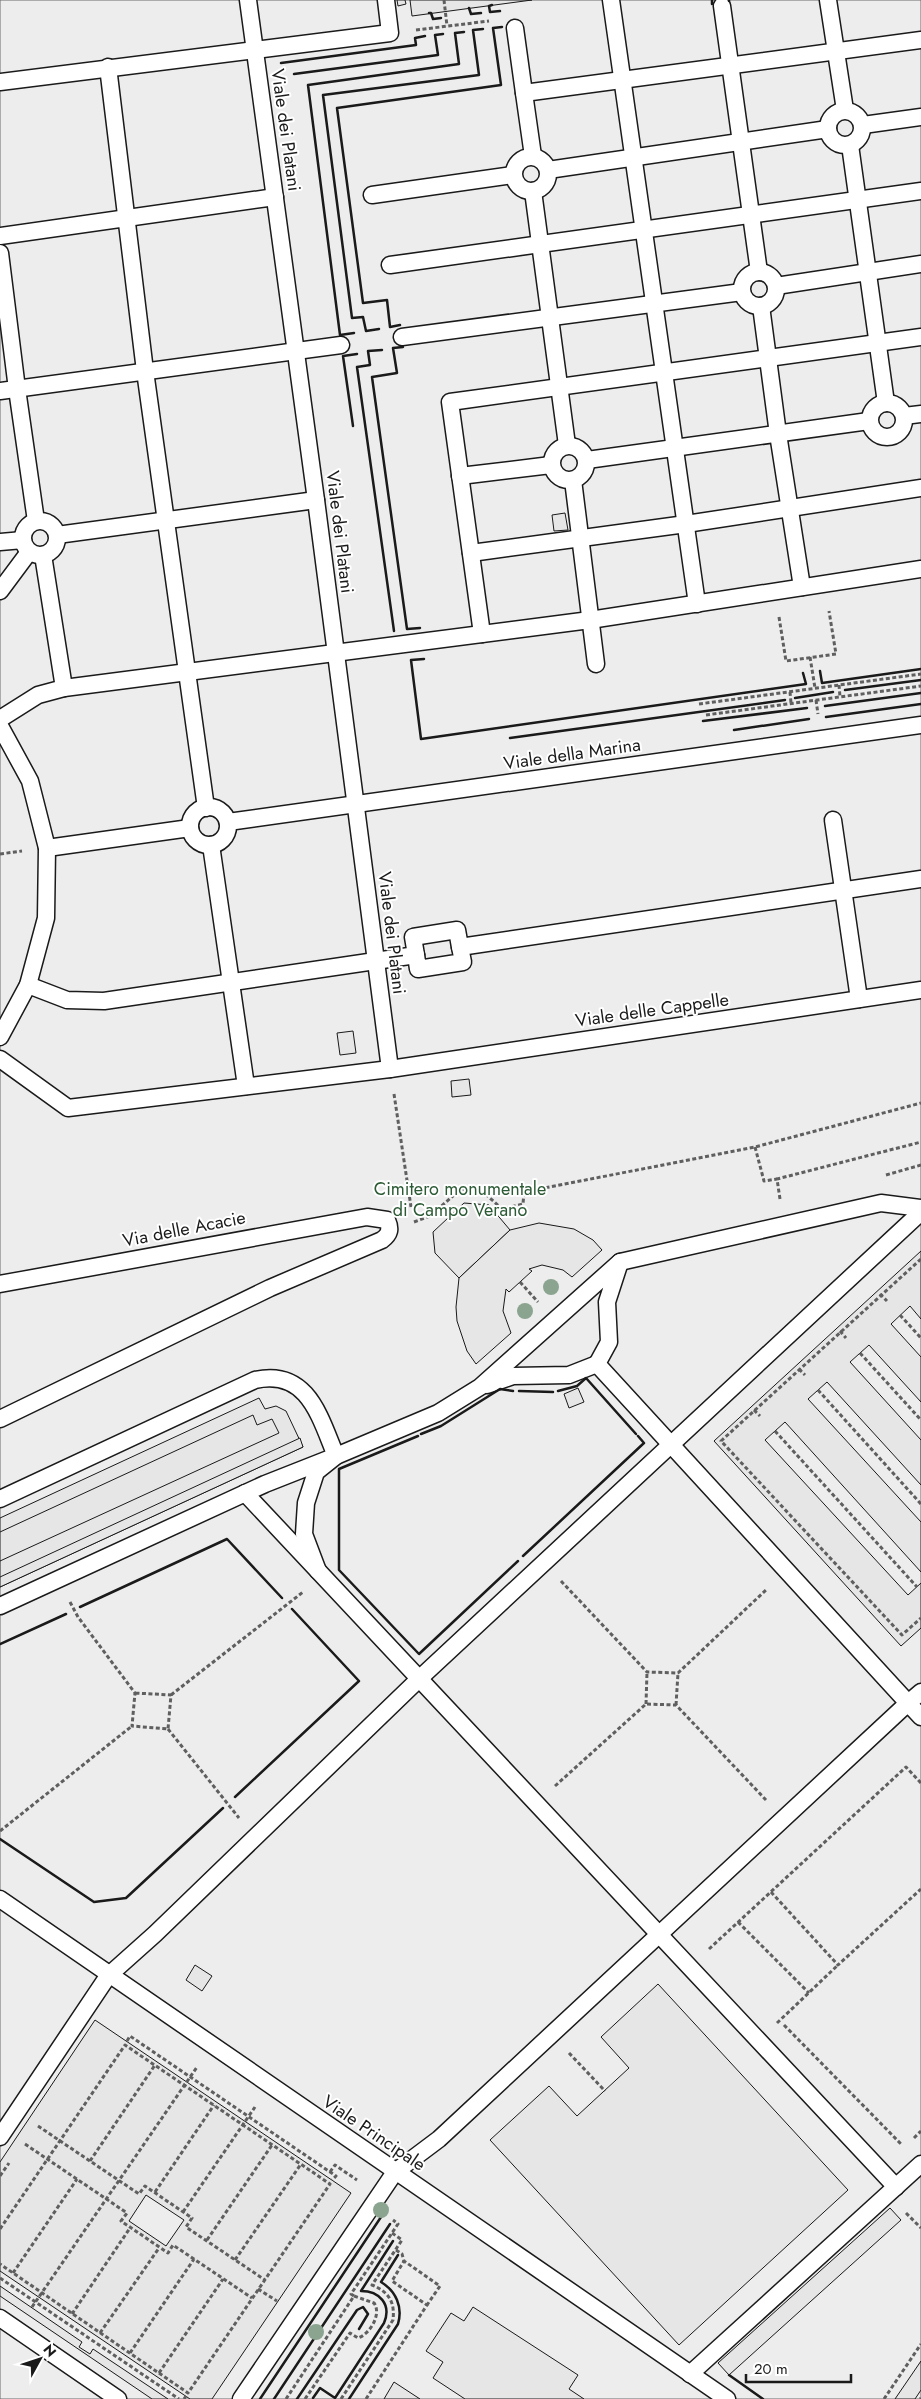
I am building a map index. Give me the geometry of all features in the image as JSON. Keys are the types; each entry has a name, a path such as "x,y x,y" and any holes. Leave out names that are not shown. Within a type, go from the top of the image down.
{"lane":[{"name":"Viale dei Platani","path":"248,0 316,500 390,1069"},
{"path":"0,82 390,33 386,0"},
{"path":"612,0 697,604"},
{"path":"828,0 845,110"},
{"path":"722,6 759,272"},
{"path":"515,28 533,156"},
{"path":"524,93 921,40"},
{"path":"108,68 128,218 145,371 206,808"},
{"path":"845,110 857,115 863,125 859,138 850,145 833,140 828,129 831,117 845,110"},
{"path":"863,125 921,117"},
{"path":"548,170 828,129"},
{"path":"850,145 876,343 886,402"},
{"path":"533,156 543,161 548,170 544,184 533,191 519,186 513,175 515,167 520,160 533,156"},
{"path":"372,194 513,175"},
{"path":"533,191 567,446"},
{"path":"390,265 921,191"},
{"path":"0,236 275,197"},
{"path":"0,253 16,389 36,521"},
{"path":"776,286 921,264"},
{"path":"759,272 771,276 776,286 777,292 773,300 761,306 747,302 742,292 745,279 751,273 759,272"},
{"path":"402,337 742,292"},
{"path":"761,306 778,434 802,587"},
{"path":"482,634 450,402 921,337"},
{"path":"0,391 341,345"},
{"path":"886,402 899,407 904,416 901,430 890,437 878,435 872,429 869,421 872,410 879,404 886,402"},
{"path":"904,416 921,414"},
{"path":"587,460 869,421"},
{"path":"567,446 581,450 587,460 583,474 573,480 564,480 557,476 551,464 554,453 567,446"},
{"path":"460,476 551,464"},
{"path":"573,480 596,664"},
{"path":"471,552 686,524 921,488"},
{"path":"57,535 316,500"},
{"path":"0,542 32,549 54,549 57,535 48,523 36,521 26,528 32,549 64,688"},
{"path":"0,591 32,549"},
{"path":"0,718 38,695 64,688 590,620 921,569"},
{"name":"Viale della Marina","path":"228,822 921,725"},
{"path":"0,726 30,781 47,848 46,918 28,985 0,1038"},
{"path":"206,808 215,808 221,812 228,822 226,835 222,840 211,845 197,841 190,828 192,817 196,812 206,808"},
{"path":"833,820 859,999"},
{"path":"47,848 190,828"},
{"path":"211,845 246,1086"},
{"path":"460,946 921,879"},
{"path":"457,930 463,962 418,969 416,955 413,937 457,930"},
{"path":"28,985 67,1000 104,1001 416,955"},
{"name":"Viale delle Cappelle","path":"0,1059 68,1108 390,1069 921,990"},
{"path":"0,1606 245,1493 438,1413 480,1387 620,1262 880,1203 921,1210"},
{"path":"0,2138 108,1976 162,1927 420,1678 921,1210"},
{"name":"Via delle Acacie","path":"0,1284 335,1222 376,1217 387,1220 390,1227"},
{"path":"0,1419 270,1288 382,1240 388,1235 390,1227"},
{"path":"480,1387 513,1376 569,1375 597,1364 609,1342 607,1302 620,1262"},
{"path":"597,1364 921,1717"},
{"path":"0,1499 255,1380 266,1378 285,1380 302,1390 316,1408 336,1456"},
{"path":"318,1571 304,1534 306,1503 316,1472 336,1456"},
{"path":"245,1493 896,2187"},
{"path":"241,2399 395,2172 439,2139 921,1692"},
{"name":"Viale Principale","path":"0,1899 108,1976 727,2399"},
{"path":"690,2374 921,2164"},
{"path":"0,2318 118,2399"}],"path":[{"path":"444,0 448,26"},
{"path":"424,29 490,21"},
{"path":"775,592 786,661 836,654 824,584"},
{"path":"810,658 815,688"},
{"path":"699,704 921,674"},
{"path":"839,685 840,697"},
{"path":"706,715 921,686"},
{"path":"790,692 791,703"},
{"path":"816,700 818,716"},
{"path":"390,1069 409,1194"},
{"path":"390,1227 414,1222 430,1216 461,1189 480,1189 502,1209 523,1204 524,1192 755,1147 921,1103"},
{"path":"755,1147 764,1181 921,1142"},
{"path":"777,1179 780,1200"},
{"path":"921,1259 880,1294 721,1440 902,1636 921,1618"},
{"path":"880,1294 886,1301"},
{"path":"900,1315 921,1338"},
{"path":"840,1332 846,1338"},
{"path":"860,1353 921,1420"},
{"path":"799,1369 805,1375"},
{"path":"818,1390 921,1504"},
{"path":"754,1410 760,1416"},
{"path":"775,1431 917,1587"},
{"path":"544,1563 647,1672 678,1673"},
{"path":"676,1705 678,1673 786,1571"},
{"path":"135,1692 171,1695 288,1604"},
{"path":"74,1609 135,1692 132,1726"},
{"path":"646,1704 647,1672"},
{"path":"171,1695 168,1729 228,1804"},
{"path":"536,1803 646,1704 676,1705 784,1819"},
{"path":"0,1831 132,1726 168,1729"},
{"path":"690,1967 906,1767 921,1783"},
{"path":"758,2041 921,1889"},
{"path":"771,1892 838,1965"},
{"path":"738,1922 808,1993"},
{"path":"780,2021 904,2147 921,2131"},
{"path":"127,2042 130,2036 190,2076 336,2176 332,2180"},
{"path":"0,2230 125,2045 186,2083 272,2145 302,2162 330,2184 188,2393 158,2375 130,2353 99,2335 0,2264"},
{"path":"90,2161 160,2056"},
{"path":"576,2060 605,2090"},
{"path":"17,2330 200,2063"},
{"path":"186,2083 190,2076"},
{"path":"155,2192 220,2097"},
{"path":"184,2212 257,2104"},
{"path":"246,2121 249,2117"},
{"path":"36,2124 139,2194 145,2186 155,2192 192,2218 186,2227 265,2280"},
{"path":"274,2141 277,2136"},
{"path":"23,2142 127,2213 121,2221 159,2248 168,2253 173,2245 252,2298"},
{"path":"207,2240 272,2145"},
{"path":"235,2260 306,2156"},
{"path":"330,2172 335,2165 359,2182 356,2186"},
{"path":"13,2273 77,2179"},
{"path":"901,2208 921,2228"},
{"path":"305,2399 350,2332 358,2338 362,2336 377,2316 378,2311 374,2303 369,2300 360,2300 351,2294 398,2224 394,2220"},
{"path":"72,2314 130,2228"},
{"path":"341,2399 392,2320 394,2307 390,2298 385,2292 372,2285 402,2240 392,2233"},
{"path":"95,2342 159,2248"},
{"path":"366,2399 440,2286 404,2261 402,2254 395,2250"},
{"path":"130,2353 194,2259"},
{"path":"404,2261 392,2281 427,2305"},
{"path":"0,2278 179,2399"},
{"path":"7,2282 10,2278"},
{"path":"153,2382 223,2279"},
{"path":"258,2289 273,2299"},
{"path":"286,2399 354,2296"},
{"path":"37,2302 40,2298"},
{"path":"66,2322 69,2318"},
{"path":"884,2399 921,2344"},
{"path":"124,2362 127,2357"}],"shaded area":[{"name":"Cimitero monumentale di Campo Verano","path":"0,0 921,0 921,2399 0,2399"}],"building":[{"path":"397,0 405,0 406,4 398,6"},
{"path":"410,0 532,0 412,16"},
{"path":"565,513 568,530 554,531 552,515"},
{"path":"353,1031 356,1053 340,1055 337,1033"},
{"path":"469,1079 471,1095 452,1097 451,1081"},
{"path":"464,1203 489,1205 510,1230 459,1278 435,1253 433,1232"},
{"path":"539,1223 574,1229 593,1240 602,1250 572,1277 563,1270 542,1265 529,1269 532,1271 509,1292 506,1289 503,1311 511,1333 476,1364 467,1351 457,1321 456,1307 459,1278 510,1230"},
{"path":"921,1251 921,1319 910,1306 891,1324 921,1357 921,1402 869,1345 850,1362 921,1440 921,1485 827,1382 808,1399 921,1522 921,1572 785,1422 765,1440 908,1595 921,1583 921,1628 901,1646 714,1441"},
{"path":"578,1388 584,1402 569,1408 564,1394"},
{"path":"259,1398 265,1409 276,1406 286,1411 303,1447 0,1587 0,1518"},
{"path":"253,1415 257,1425 272,1419 279,1433 0,1561 0,1532"},
{"path":"300,1438 303,1447 0,1587 0,1577"},
{"path":"195,1965 212,1976 202,1991 186,1980"},
{"path":"658,1984 848,2190 679,2345 490,2140 549,2086 577,2116 629,2068 601,2037"},
{"path":"95,2020 351,2193 212,2399 190,2399 0,2271 0,2162","holes":["146,2195 184,2220 166,2246 129,2221"]},
{"path":"890,2208 901,2220 729,2375 718,2363"},
{"path":"0,2286 82,2342 79,2347 90,2354 93,2349 168,2399 152,2399 0,2296"},
{"path":"473,2307 578,2375 569,2389 584,2399 465,2399 433,2378 443,2362 426,2351 451,2313 464,2321"},
{"path":"921,2361 921,2390 915,2399 895,2399"},
{"path":"394,2382 420,2399 384,2399"}],"wall":[{"path":"492,5 489,6 490,12 500,11"},
{"path":"469,8 471,14 481,13"},
{"path":"429,13 431,13 433,19 441,18"},
{"path":"400,325 390,327 387,300 363,303 337,108 501,85 493,28 502,27"},
{"path":"379,329 366,331 363,317 352,318 323,95 479,75 473,30 483,29"},
{"path":"354,333 340,335 308,85 459,64 455,33 464,32"},
{"path":"294,74 438,55 435,35 443,34"},
{"path":"281,63 416,45 415,38 425,36"},
{"path":"403,347 393,348 397,373 372,377 407,629 420,628"},
{"path":"382,350 368,351 370,365 357,367 394,631"},
{"path":"353,426 343,356 357,354"},
{"path":"424,659 411,660 421,739 806,684 803,673"},
{"path":"820,671 822,683 921,669"},
{"path":"845,690 921,680"},
{"path":"795,698 833,692"},
{"path":"825,706 921,693"},
{"path":"510,738 785,700"},
{"path":"826,717 921,704"},
{"path":"703,721 807,708"},
{"path":"734,730 809,719"},
{"path":"558,1391 577,1386 586,1378 636,1434"},
{"path":"421,1434 441,1426 500,1389 513,1391"},
{"path":"519,1391 553,1392"},
{"path":"418,1436 339,1469 339,1570 419,1654 518,1561"},
{"path":"523,1556 644,1443 638,1436"},
{"path":"80,1607 227,1539 282,1598"},
{"path":"235,1797 359,1681 292,1609"},
{"path":"0,1644 66,1614"},
{"path":"0,1839 94,1902 126,1898 223,1808"},
{"path":"260,2399 387,2208"},
{"path":"274,2399 390,2224"},
{"path":"313,2398 320,2388 335,2398 384,2323 386,2310 382,2300 373,2293 361,2291 393,2241"},
{"path":"349,2399 398,2324 400,2312 397,2300 391,2290 381,2282 398,2255"},
{"path":"297,2399 357,2310 363,2307 368,2314 359,2329"},
{"path":"729,2375 763,2399"}]}
